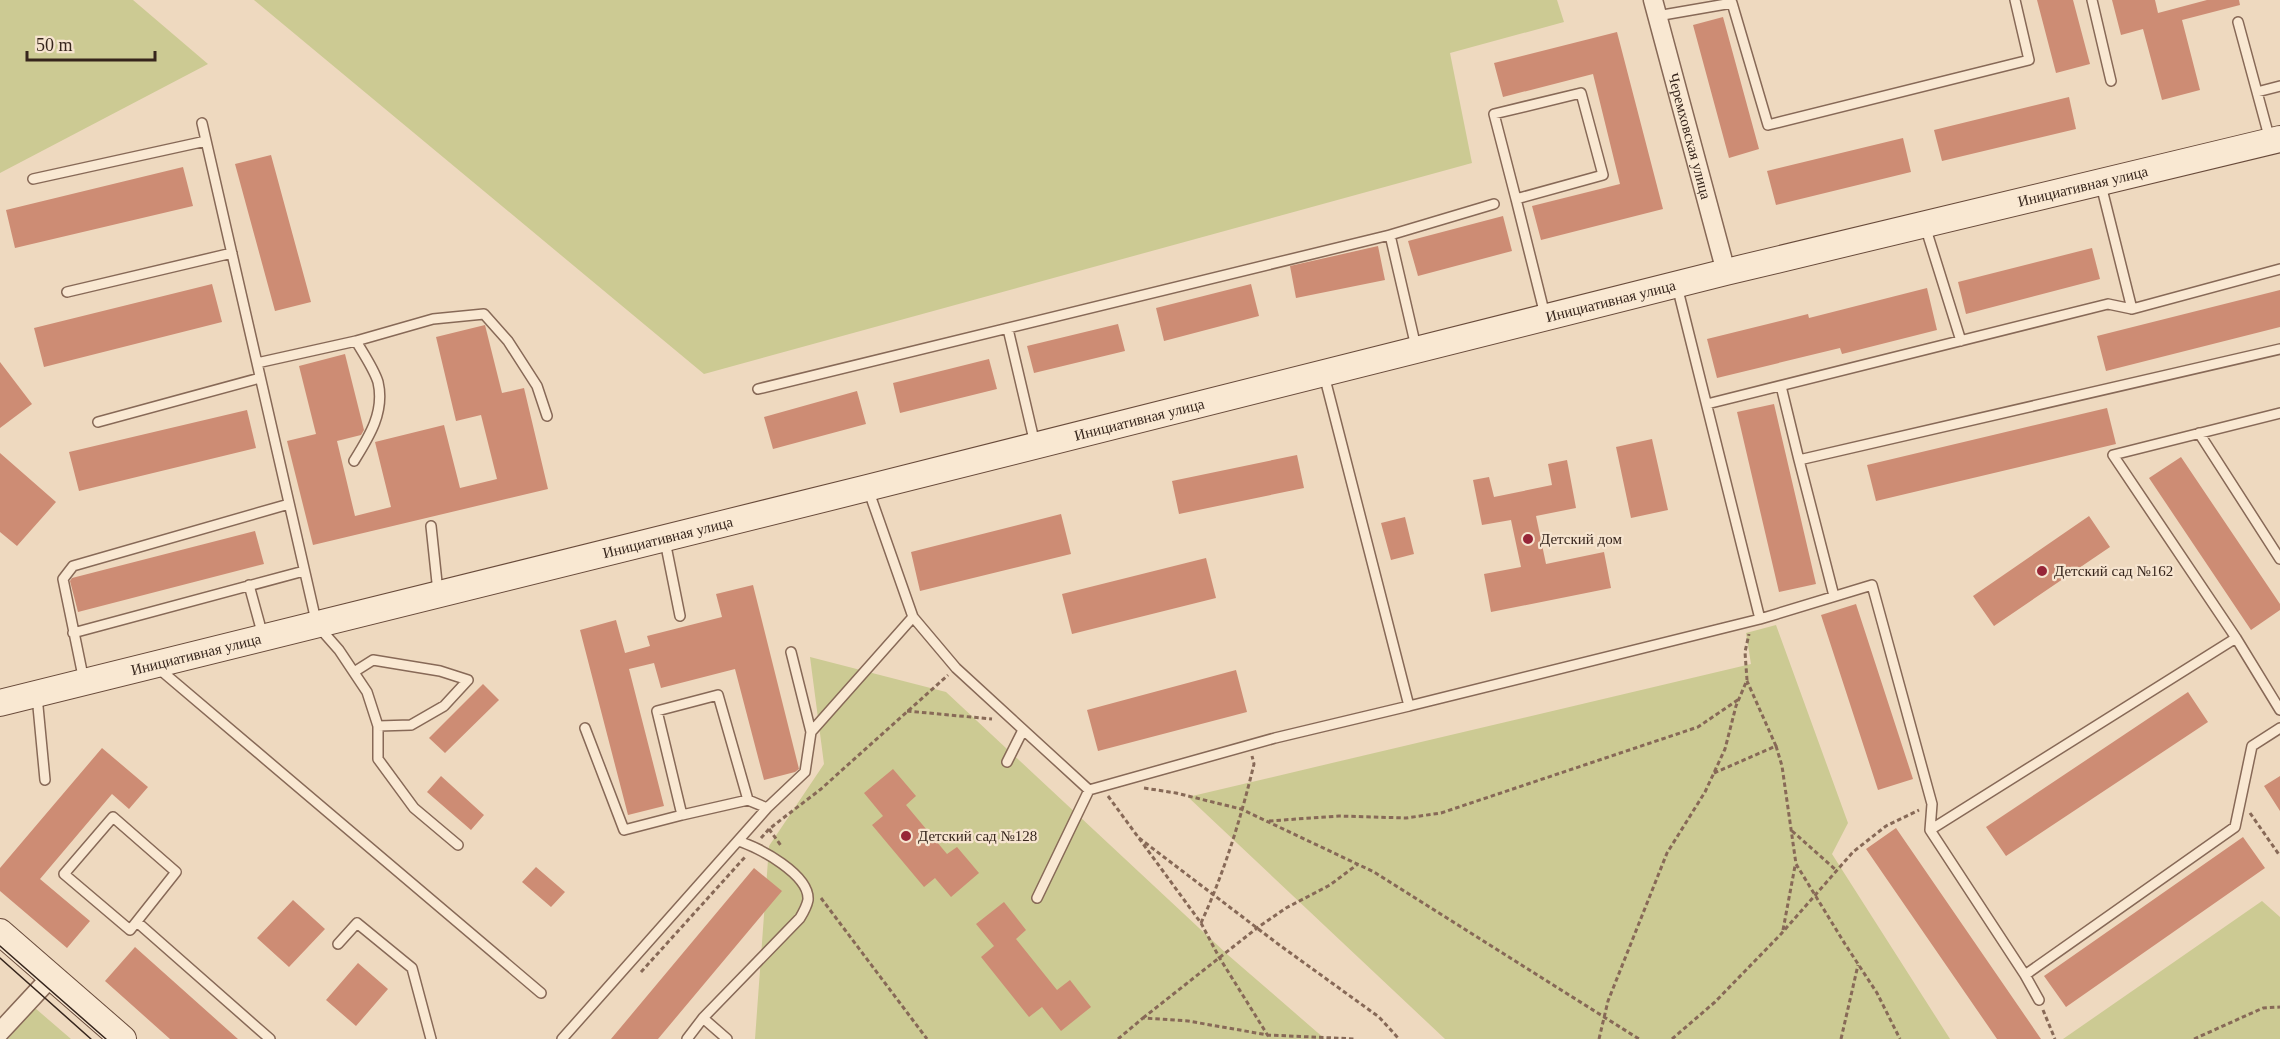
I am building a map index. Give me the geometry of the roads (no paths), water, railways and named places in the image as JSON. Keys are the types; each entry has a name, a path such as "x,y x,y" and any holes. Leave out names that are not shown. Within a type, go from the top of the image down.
{"main road":[{"name":"Инициативная улица","path":"0,702 438,595 1676,284 2275,141"},
{"path":"0,932 123,1039"}],"street":[{"name":"Черемховская улица","path":"1655,8 1726,272"},
{"path":"0,1032 51,977"}],"lane":[{"path":"1655,8 1735,2 1768,125 2030,60 2015,0"},
{"path":"2092,0 2111,81"},
{"path":"2238,22 2257,92 2275,141"},
{"path":"2257,92 2280,86"},
{"path":"1516,199 1603,175 1581,93 1494,114 1545,317"},
{"path":"202,123 317,625 339,650 368,692 378,726 378,759 414,808 458,845"},
{"path":"33,179 206,141"},
{"path":"2100,182 2132,309"},
{"path":"758,389 1390,235 1494,204"},
{"path":"1925,224 1961,341"},
{"path":"1390,235 1417,349"},
{"path":"67,292 232,253"},
{"path":"1707,404 2108,304 2132,309 2280,269"},
{"path":"1676,284 1707,404 1756,620"},
{"path":"257,363 433,319 484,314 508,341 537,386 547,416"},
{"path":"1008,329 1035,445"},
{"path":"354,461 372,432 379,408 378,382 356,340"},
{"path":"1799,460 2280,349"},
{"path":"1323,373 1409,706"},
{"path":"98,422 260,378"},
{"path":"1781,386 1834,596"},
{"path":"2280,413 2113,455 2236,638 2280,710"},
{"path":"2199,433 2280,559"},
{"path":"867,488 913,617 956,668 1089,790"},
{"path":"84,682 63,579 72,566 289,504"},
{"path":"431,526 438,595"},
{"path":"664,538 680,616"},
{"path":"73,633 304,571"},
{"path":"249,585 264,638"},
{"path":"1037,898 1089,790 1248,746 1756,620 1872,585 1932,804 1930,830 2039,1000"},
{"path":"811,732 913,617"},
{"path":"1930,830 2236,638"},
{"path":"562,1039 767,808 805,772 811,732 791,652"},
{"path":"354,672 374,660 440,671 468,680 444,706 411,725 378,726"},
{"path":"154,665 541,993"},
{"path":"37,693 45,780"},
{"path":"682,815 657,711 718,695 748,800"},
{"path":"585,728 624,830 748,800 767,808"},
{"path":"2025,975 2235,827 2252,746 2280,728"},
{"path":"1007,762 1023,730"},
{"path":"113,817 176,872 137,922 130,930 64,874 113,817"},
{"path":"687,1039 704,1018 801,918 808,899 803,882 786,867 754,846 738,841"},
{"path":"137,922 270,1039"},
{"path":"338,944 357,923 412,968 431,1039"},
{"path":"704,1018 727,1039"}],"tram line":[{"path":"0,946 106,1039"},
{"path":"0,958 91,1039"}],"place":[{"name":"Детский дом","path":"1528,539"},
{"name":"Детский сад №162","path":"2042,571"},
{"name":"Детский сад №128","path":"906,836"}]}
